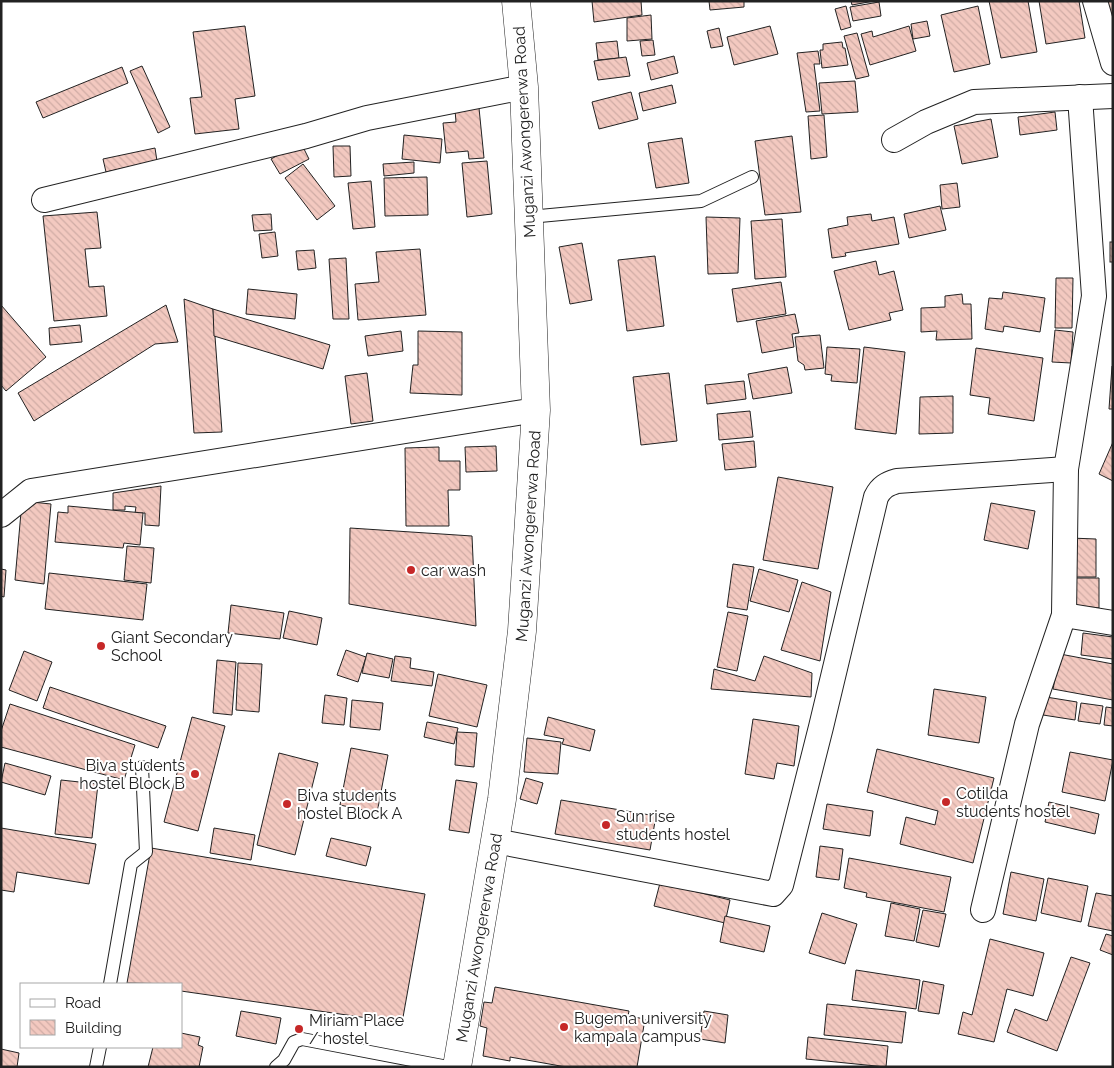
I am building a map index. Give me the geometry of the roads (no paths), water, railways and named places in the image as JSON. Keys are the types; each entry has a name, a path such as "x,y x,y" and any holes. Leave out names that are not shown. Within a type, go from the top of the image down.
{"street":[{"name":"Muganzi Awongererwa Road","path":"457,1067 502,799 522,632 536,410 524,87 516,1"},
{"path":"1095,1 1113,63"},
{"path":"44,200 306,136 367,118 524,87"},
{"path":"894,140 926,122 974,102 1113,96"},
{"path":"983,910 1028,724 1064,615 1066,469 1094,296 1080,98"},
{"path":"1,515 31,491 536,410"},
{"path":"495,841 773,894 781,885 879,491 888,483 897,481 1066,469"},
{"path":"1064,615 1113,623"}],"lane":[{"path":"529,217 701,201 752,177"},
{"path":"110,983 131,864 146,852 142,767"},
{"path":"276,1067 284,1060 294,1042 302,1039 448,1067"},
{"path":"96,1067 100,1048"}],"place":[{"name":"car wash","path":"411,570"},
{"name":"Giant Secondary School","path":"101,646"},
{"name":"Biva students hostel Block B","path":"195,774"},
{"name":"Cotilda students hostel","path":"946,802"},
{"name":"Biva students hostel Block A","path":"287,804"},
{"name":"Sun rise students hostel","path":"606,825"},
{"name":"Bugema university kampala campus","path":"564,1027"},
{"name":"Miriam Place / hostel","path":"299,1029"}]}
